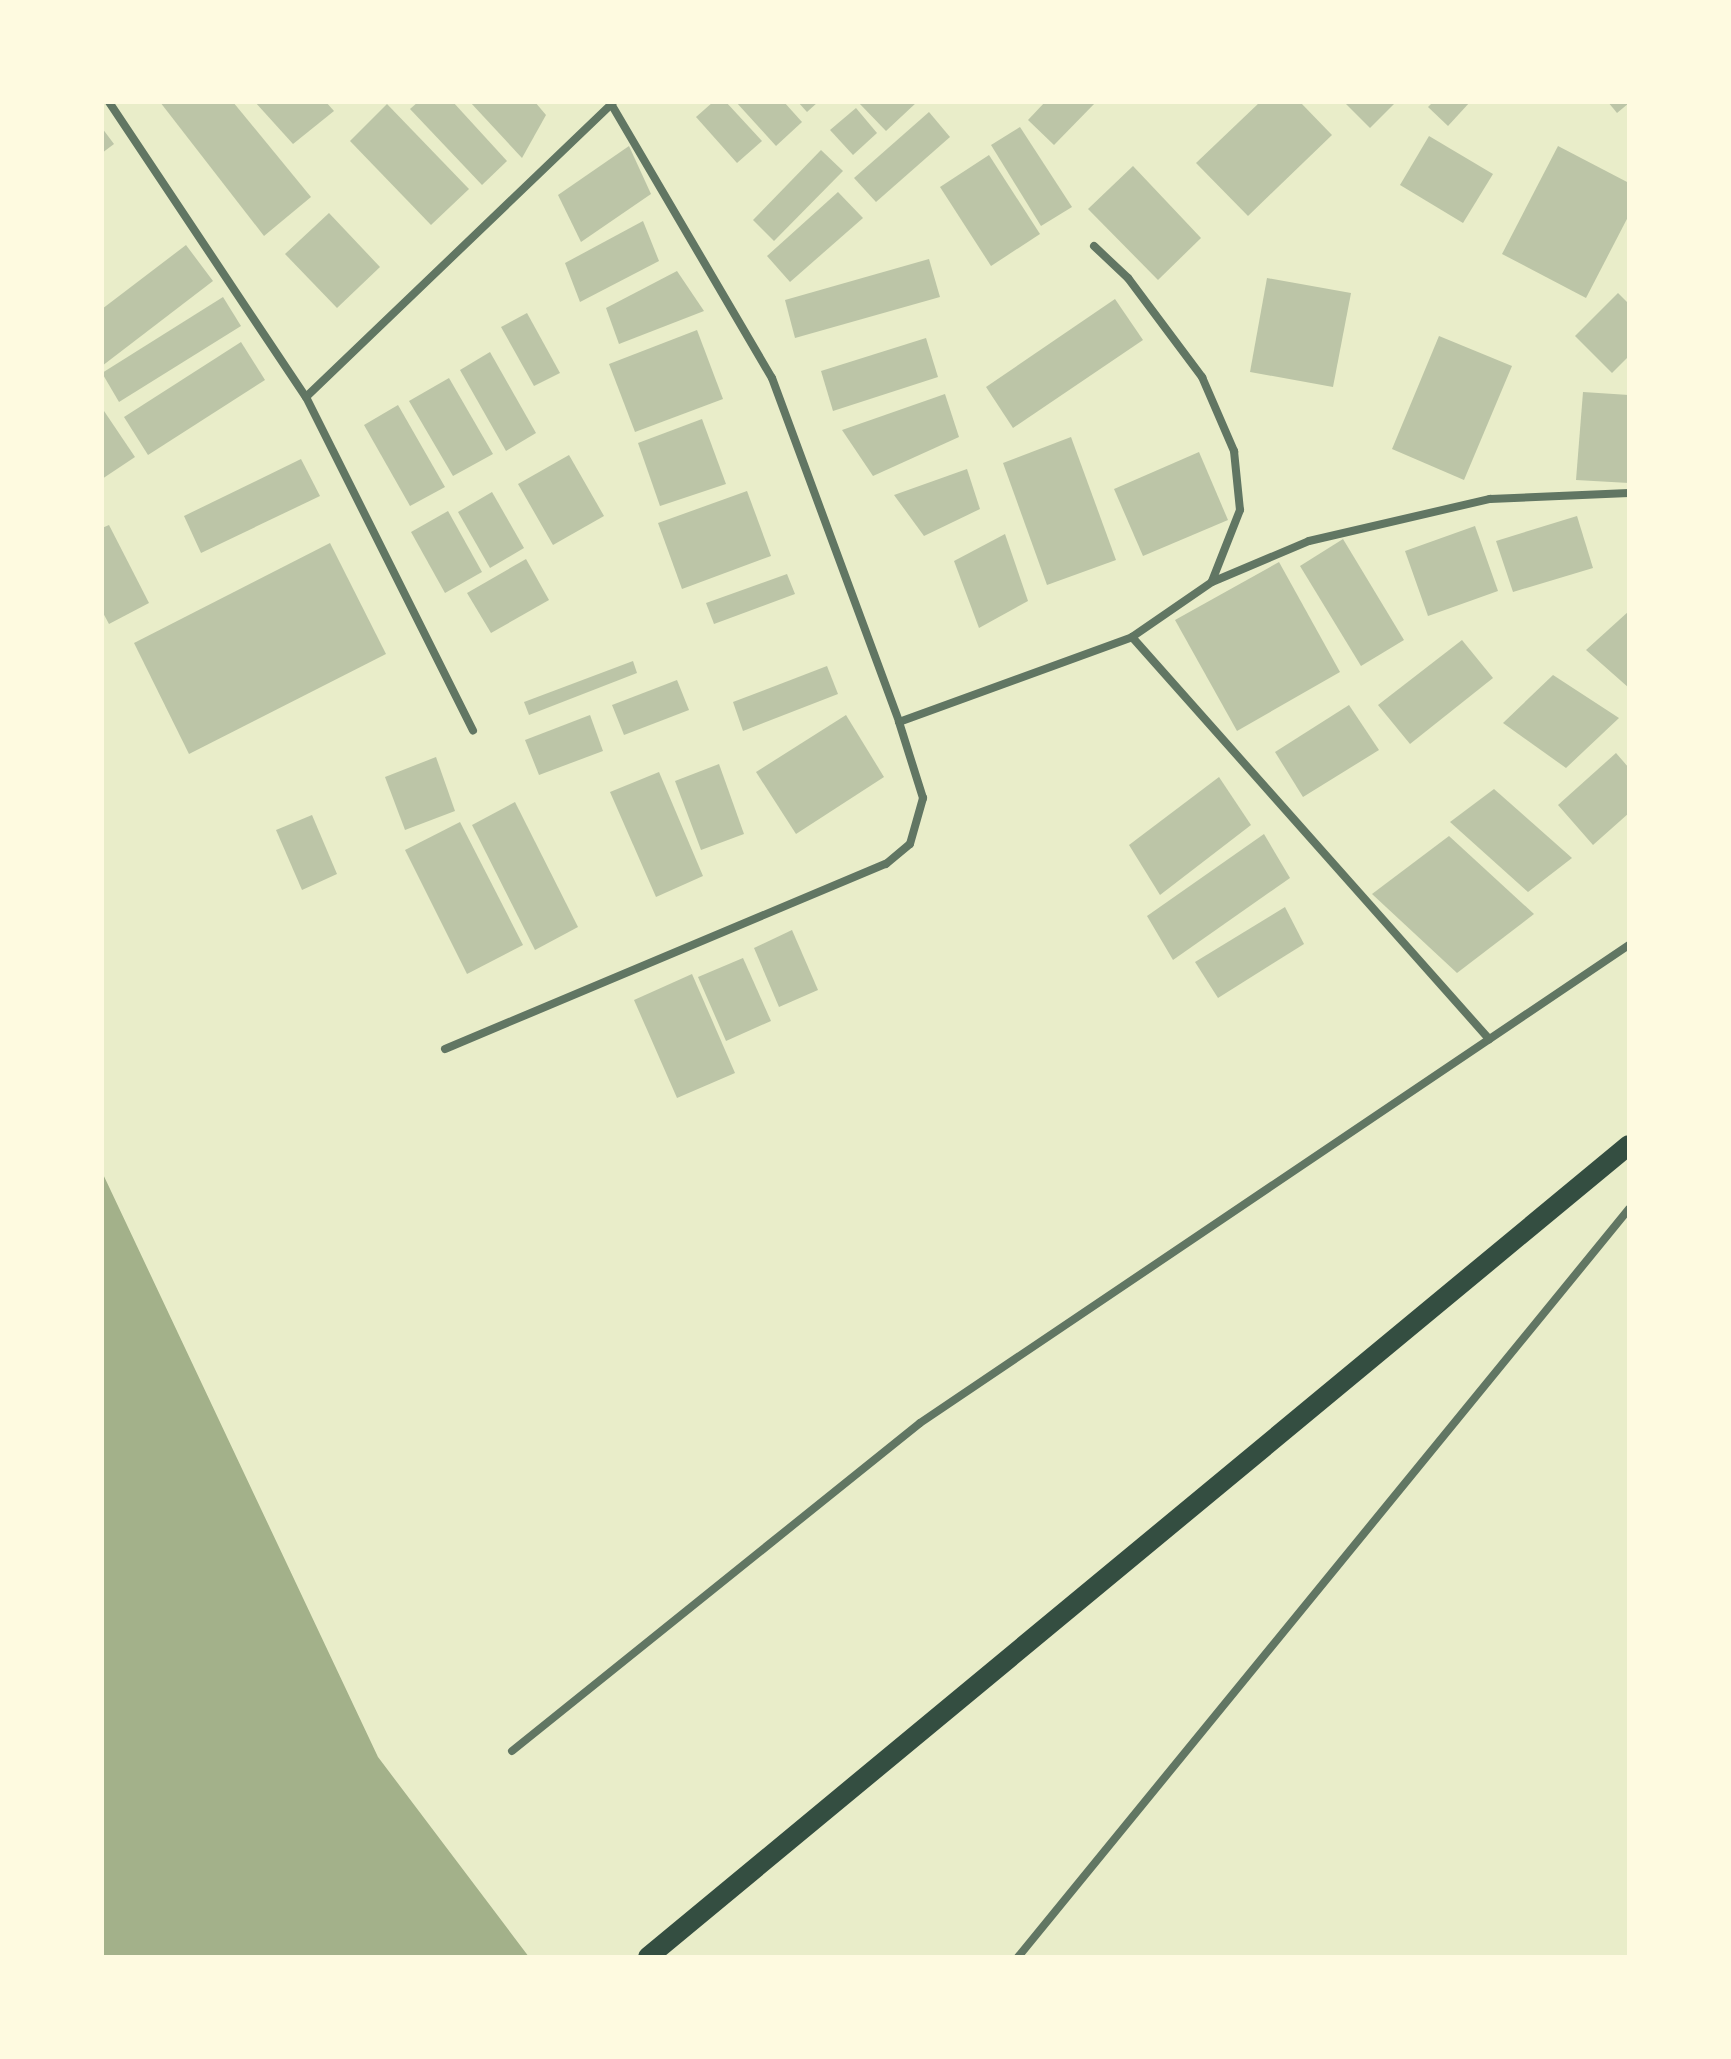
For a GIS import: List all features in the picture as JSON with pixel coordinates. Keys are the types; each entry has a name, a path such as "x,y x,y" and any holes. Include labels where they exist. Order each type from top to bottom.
{"main road":[{"path":"648,1957 1629,1145"}],"street":[{"path":"109,102 306,397 473,731"},
{"path":"306,397 612,103 772,378 899,722 923,798 910,844 886,864 445,1049"},
{"path":"1094,246 1128,278 1202,377 1234,451 1240,510 1212,582"},
{"path":"899,722 1132,637 1212,582 1309,541 1490,499 1629,493"},
{"path":"1132,637 1489,1039"},
{"path":"512,1751 920,1423 1629,945"},
{"path":"1018,1957 1629,1209"}],"shaded area":[{"path":"102,1172 378,1757 529,1957 102,1957"}],"building":[{"path":"160,102 233,102 311,197 264,236"},
{"path":"255,102 326,102 334,111 293,144"},
{"path":"418,102 453,102 507,161 482,185 410,109"},
{"path":"470,102 535,102 546,115 522,158"},
{"path":"713,102 726,102 762,141 737,163 696,117"},
{"path":"736,102 784,102 802,122 776,146"},
{"path":"798,102 818,102 807,112"},
{"path":"858,102 917,102 886,131"},
{"path":"1045,102 1096,102 1054,145 1028,120"},
{"path":"1260,102 1300,102 1332,135 1248,216 1196,163"},
{"path":"1344,102 1396,102 1370,128"},
{"path":"1433,102 1470,102 1448,126 1428,107"},
{"path":"1608,102 1629,102 1629,103 1617,113"},
{"path":"387,104 469,189 431,225 350,141"},
{"path":"856,108 877,133 853,155 830,130"},
{"path":"929,112 950,137 876,202 854,178"},
{"path":"1020,127 1072,207 1041,226 991,145"},
{"path":"102,128 114,144 102,153"},
{"path":"1429,136 1493,174 1463,223 1400,185"},
{"path":"629,146 651,194 581,242 558,195"},
{"path":"1558,146 1629,183 1629,215 1586,298 1502,254"},
{"path":"821,150 843,171 774,241 753,220"},
{"path":"989,155 1040,234 991,266 940,187"},
{"path":"1133,166 1201,238 1158,280 1088,209"},
{"path":"838,192 863,218 790,282 767,256"},
{"path":"329,213 380,267 337,308 285,254"},
{"path":"643,221 659,261 580,302 565,263"},
{"path":"186,245 213,281 102,366 102,309"},
{"path":"929,259 940,297 795,338 785,300"},
{"path":"677,271 704,311 619,344 606,308"},
{"path":"1267,278 1351,293 1333,387 1250,372"},
{"path":"1618,293 1629,304 1629,356 1612,373 1575,336"},
{"path":"223,297 241,326 119,402 102,373"},
{"path":"1115,299 1143,340 1013,428 986,387"},
{"path":"527,313 560,373 534,386 501,327"},
{"path":"697,330 723,399 635,432 609,364"},
{"path":"1439,336 1512,366 1464,480 1392,449"},
{"path":"926,338 938,377 833,411 821,371"},
{"path":"241,342 265,380 148,455 124,417"},
{"path":"490,352 536,433 506,451 460,370"},
{"path":"449,378 493,454 453,476 409,401"},
{"path":"1583,392 1629,395 1629,483 1576,480"},
{"path":"945,394 959,437 873,476 842,430"},
{"path":"398,405 445,487 410,506 364,425"},
{"path":"102,408 135,457 102,479"},
{"path":"702,419 726,484 660,506 638,443"},
{"path":"1071,437 1116,560 1047,585 1003,463"},
{"path":"1199,452 1228,520 1143,556 1114,489"},
{"path":"569,455 604,516 553,545 518,484"},
{"path":"301,459 320,496 201,553 184,516"},
{"path":"967,469 980,509 924,536 894,495"},
{"path":"747,491 771,556 682,589 658,523"},
{"path":"492,492 524,548 490,568 458,512"},
{"path":"448,511 482,572 445,593 411,532"},
{"path":"1577,516 1593,568 1513,592 1496,541"},
{"path":"109,525 149,603 109,624 102,611 102,528"},
{"path":"1475,526 1498,591 1428,616 1405,551"},
{"path":"1005,534 1028,601 979,628 954,561"},
{"path":"1343,539 1404,640 1361,666 1300,566"},
{"path":"330,543 386,654 189,754 134,643"},
{"path":"526,559 549,600 491,633 467,593"},
{"path":"1279,562 1340,672 1237,731 1175,620"},
{"path":"787,574 795,594 714,624 706,603"},
{"path":"1629,611 1629,688 1586,650"},
{"path":"1462,640 1493,678 1410,744 1378,705"},
{"path":"633,661 637,673 529,715 524,702"},
{"path":"827,666 838,694 743,731 733,702"},
{"path":"1553,675 1619,718 1566,768 1503,723"},
{"path":"677,680 689,710 624,735 612,705"},
{"path":"1349,705 1379,750 1303,797 1275,752"},
{"path":"590,715 603,751 539,775 525,740"},
{"path":"846,715 884,777 796,834 756,772"},
{"path":"1616,753 1629,768 1629,813 1593,845 1558,805"},
{"path":"436,757 455,811 405,830 385,777"},
{"path":"719,764 744,834 701,850 675,781"},
{"path":"659,772 703,876 656,897 610,792"},
{"path":"1219,777 1251,825 1160,895 1129,845"},
{"path":"1494,789 1572,858 1528,892 1450,822"},
{"path":"515,802 578,927 535,950 472,825"},
{"path":"312,815 337,874 302,890 276,830"},
{"path":"460,822 523,945 467,974 405,850"},
{"path":"1264,834 1290,878 1173,960 1147,916"},
{"path":"1449,836 1534,914 1457,973 1372,894"},
{"path":"1285,907 1304,944 1218,998 1195,962"},
{"path":"792,930 818,990 779,1007 754,948"},
{"path":"743,958 771,1021 726,1041 698,977"},
{"path":"692,974 735,1073 677,1098 634,1000"}]}
